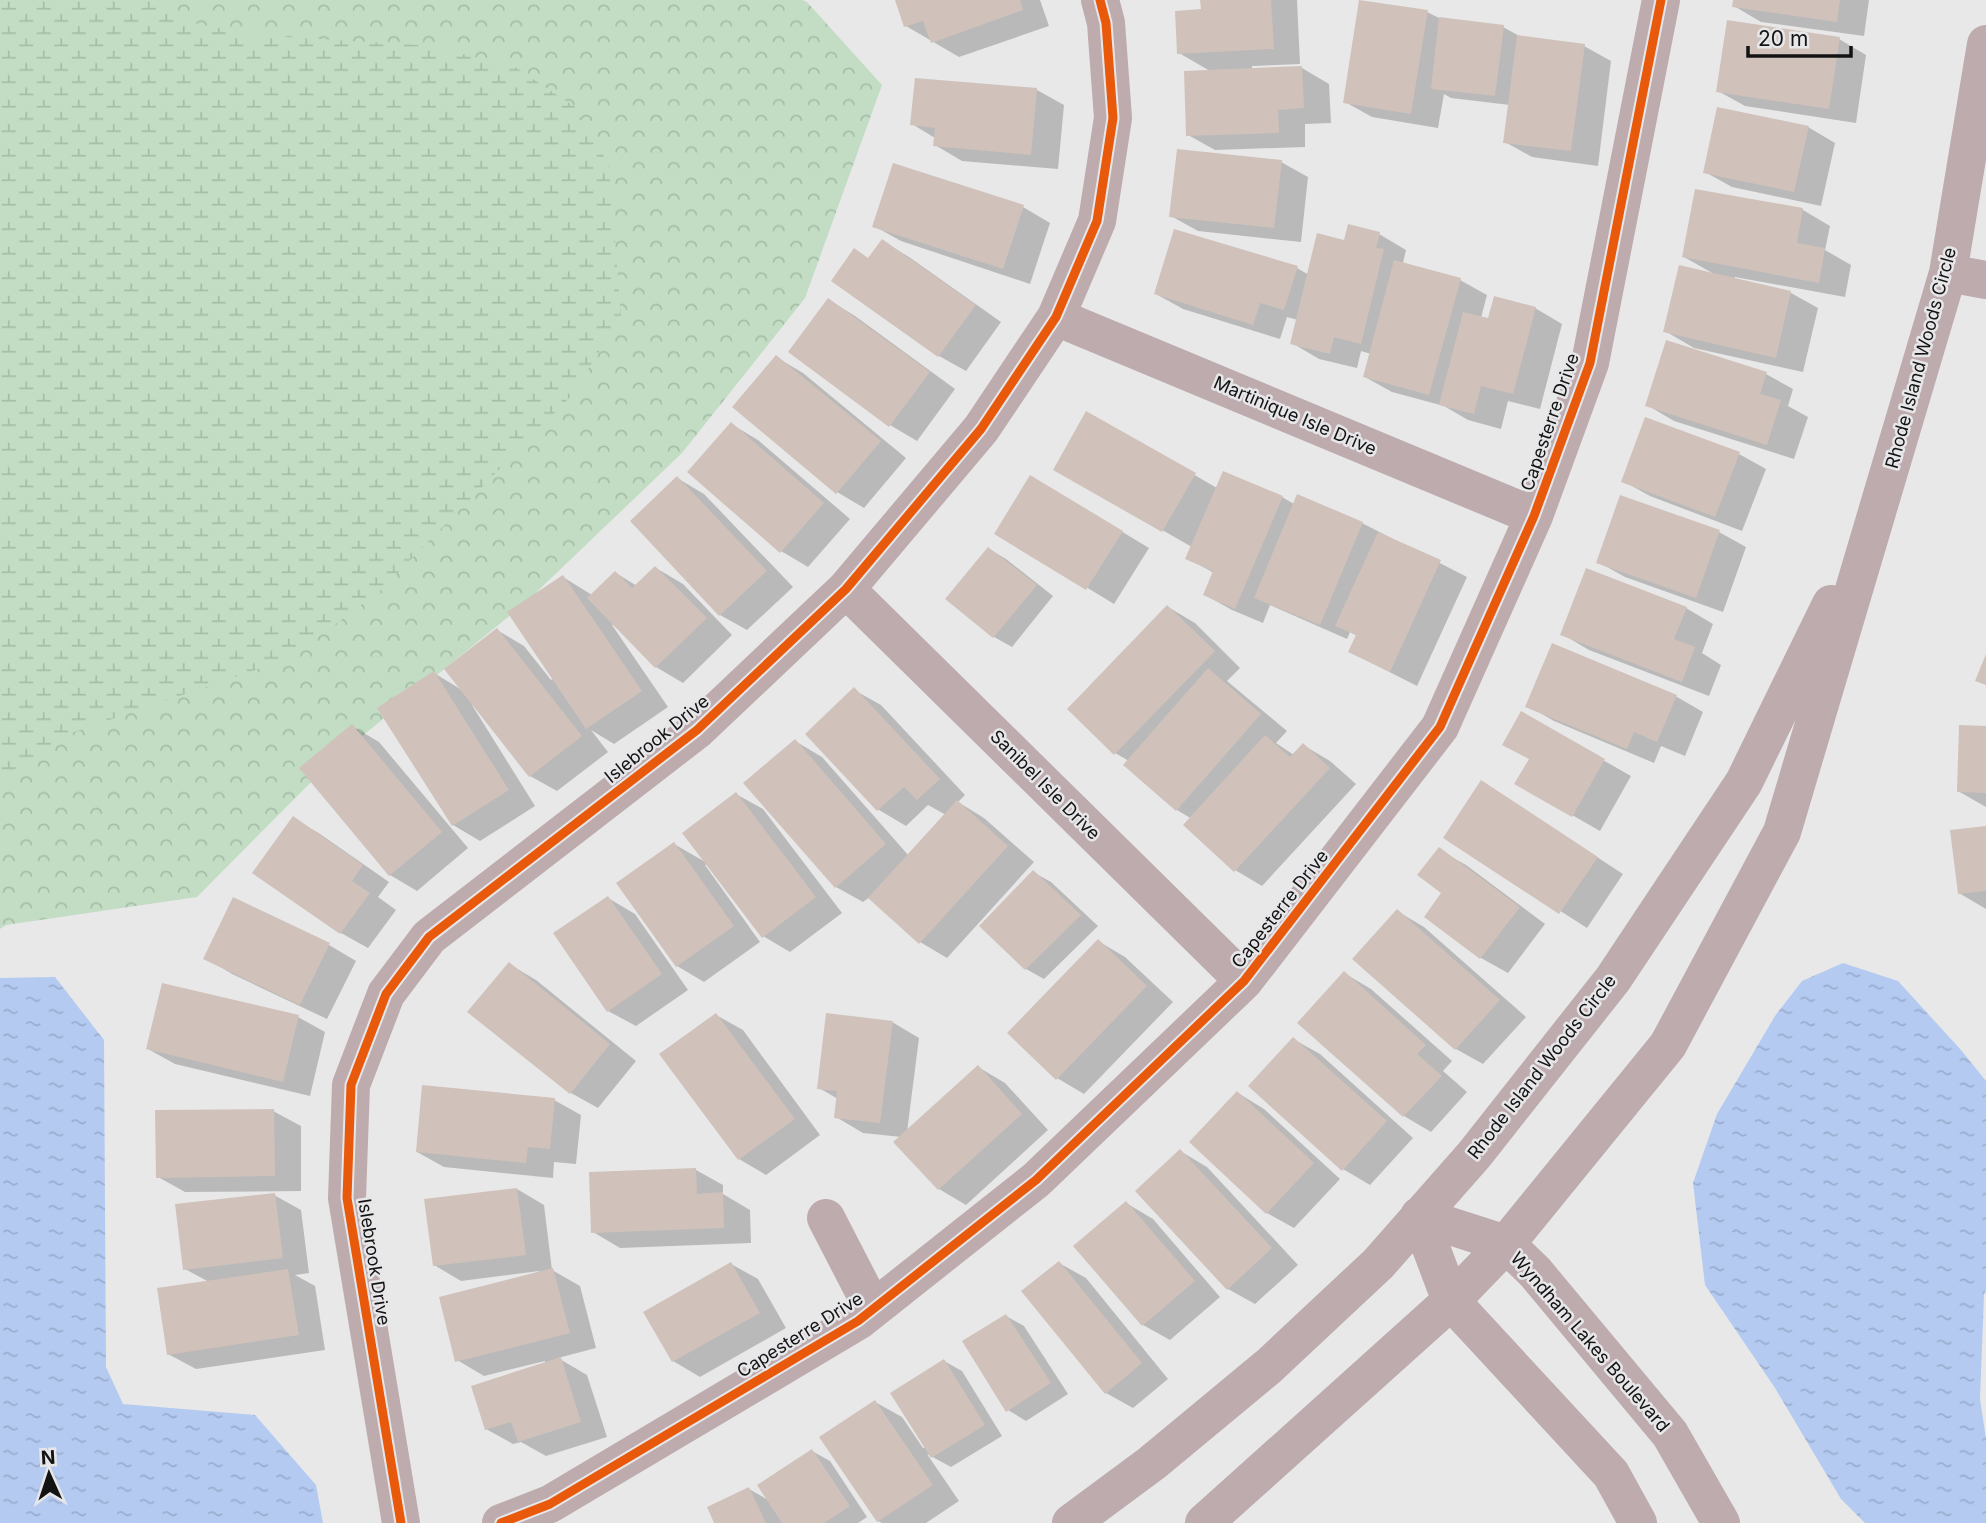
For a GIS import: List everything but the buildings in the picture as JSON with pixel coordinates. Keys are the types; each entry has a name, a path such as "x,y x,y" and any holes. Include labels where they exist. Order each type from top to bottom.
{"street":[{"name":"Islebrook Drive","path":"401,1523 346,1198 351,1085 386,994 429,937 697,730 846,589 981,429 1056,317 1097,221 1113,118 1106,23 1100,0"},
{"name":"Capesterre Drive","path":"501,1523 550,1504 858,1321 1036,1180 1244,982 1440,727 1534,516 1590,363 1661,0"},
{"name":"Rhode Island Woods Circle","path":"1204,1523 1451,1301 1506,1244 1668,1045 1783,832 1948,273 1986,44"},
{"path":"1948,273 1986,281"},
{"name":"Martinique Isle Drive","path":"1056,317 1534,516"},
{"name":"Rhode Island Woods Circle","path":"1072,1523 1152,1463 1269,1366 1378,1264 1474,1155 1613,979 1744,782 1880,505"},
{"name":"Sanibel Isle Drive","path":"846,589 1244,982"},
{"path":"1419,1216 1451,1301 1611,1474 1638,1523"},
{"name":"Wyndham Lakes Boulevard","path":"1419,1216 1506,1244 1535,1272 1670,1434 1721,1523"},
{"path":"826,1217 873,1309"}],"green space":[{"path":"0,0 802,0 807,2 882,85 805,298 682,453 523,605 334,759 197,897 6,925 0,929"},
{"path":"0,0 158,0 189,22 250,35 419,45 512,65 575,107 609,165 621,317 571,396 381,590 290,658 71,733 0,779"}],"water":[{"path":"1843,963 1898,981 1986,1081 1986,1290 1980,1399 1986,1439 1986,1523 1865,1523 1841,1499 1775,1388 1705,1285 1693,1183 1717,1114 1775,1016 1802,981"},
{"path":"55,977 104,1040 106,1367 123,1404 255,1415 316,1485 323,1523 0,1523 0,978"}],"cycle path":[{"path":"401,1523 347,1198 351,1085 386,994 429,937 697,730 846,589 981,429 1056,317 1097,221 1113,118 1106,23 1100,0"},
{"path":"501,1523 550,1504 858,1321 1036,1180 1244,981 1440,727 1534,516 1590,363 1661,0"}]}
